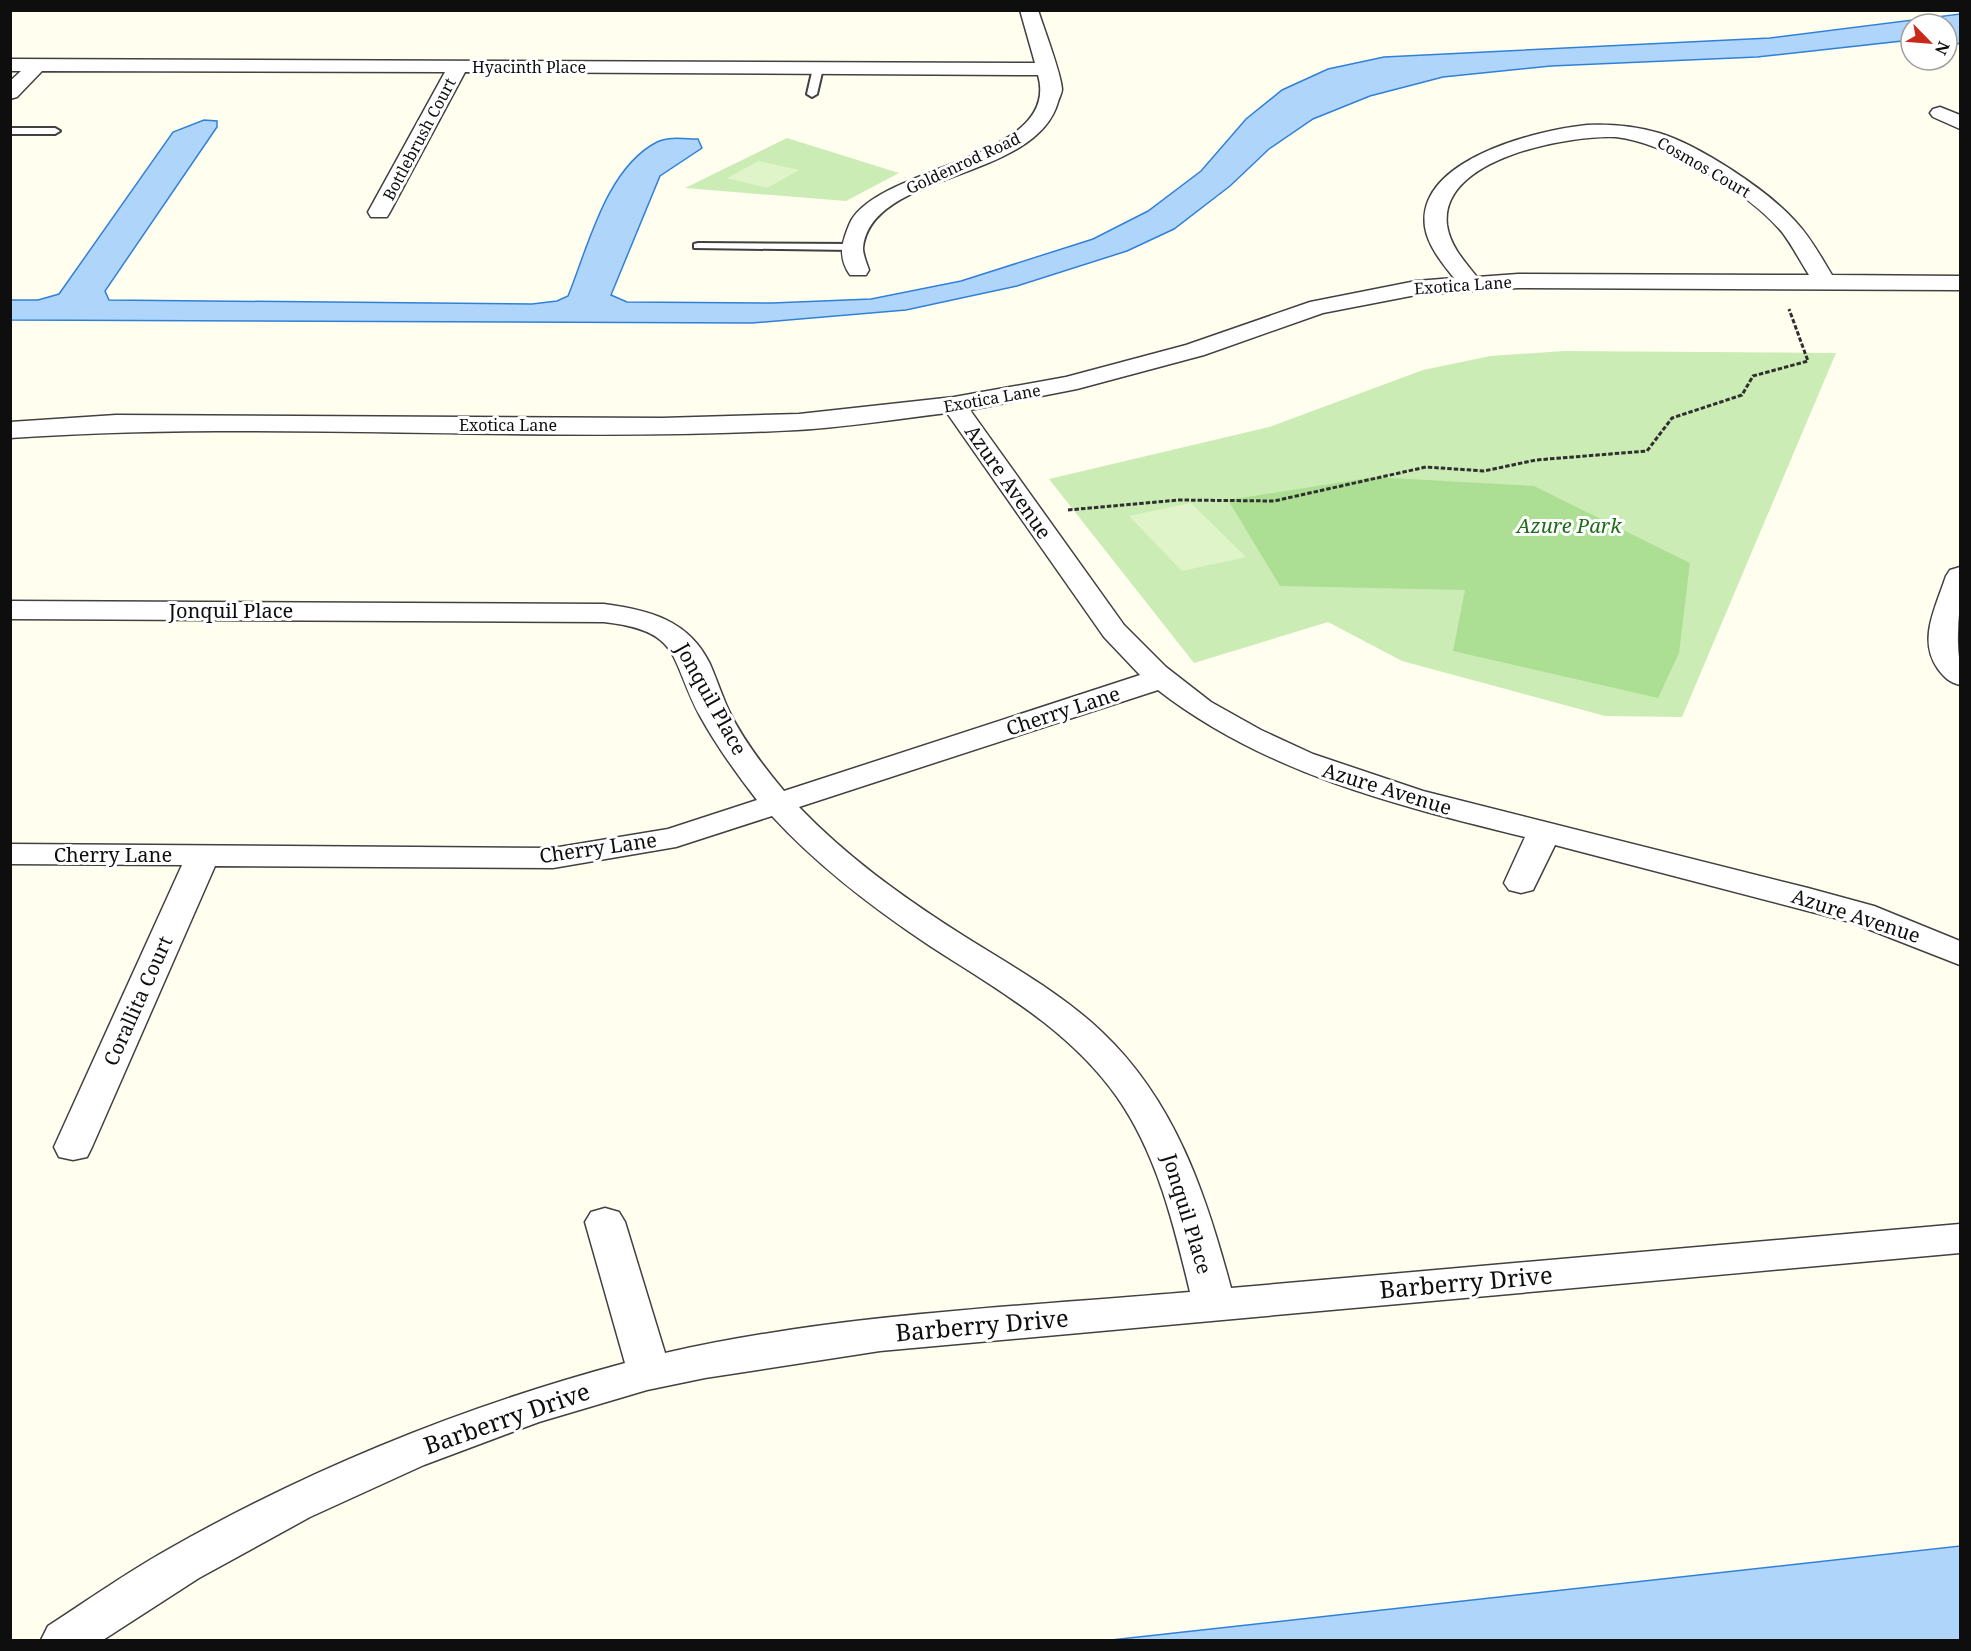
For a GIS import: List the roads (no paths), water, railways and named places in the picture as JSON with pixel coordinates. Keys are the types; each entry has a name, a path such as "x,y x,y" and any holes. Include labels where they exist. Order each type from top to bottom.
{"street":[{"name":"Goldenrod Road","path":"852,247 856,229 867,215 882,203 901,191 1001,150 1037,126 1047,114 1052,101 1052,89 1029,10"},
{"name":"Hyacinth Place","path":"10,65 1047,69"},
{"path":"10,93 38,65"},
{"name":"Bottlebrush Court","path":"379,212 458,67"},
{"path":"1940,113 1960,123"},
{"name":"Cosmos Court","path":"1470,283 1445,249 1437,232 1436,216 1444,193 1456,179 1494,155 1547,138 1593,131 1636,134 1666,143 1750,193 1790,228 1824,282"},
{"path":"852,247 858,270"},
{"name":"Exotica Lane","path":"10,430 116,423 721,425 799,422 954,405 1068,384 1136,368 1337,303 1416,288 1470,283 1960,283"},
{"name":"Azure Avenue","path":"954,405 1114,631 1160,679 1204,712 1249,737 1320,770 1389,793 1818,901 1862,914 1960,954"},
{"path":"1960,576 1943,638 1946,657 1960,676"},
{"name":"Jonquil Place","path":"10,610 604,613 648,621 679,639 687,650 715,713 740,755 778,804 812,839 872,890 945,940 1018,983 1066,1019 1107,1059 1142,1105 1170,1155 1189,1209 1214,1305"},
{"name":"Cherry Lane","path":"10,854 553,858 623,848 676,837 1160,679"},
{"path":"1521,882 1544,832"},
{"name":"Corallita Court","path":"73,1147 203,855"},
{"path":"605,1222 649,1373"},
{"name":"Barberry Drive","path":"65,1641 183,1564 311,1496 438,1440 565,1396 649,1373 754,1352 880,1335 1960,1239"}],"lane":[{"path":"812,94 818,68"},
{"path":"10,131 55,131"},
{"path":"698,246 852,247"}],"water":[{"path":"1960,14 1960,44 1959,44"},
{"path":"1899,22 1899,41 1757,57 1551,66 1443,77 1370,96 1313,119 1269,149 1230,186 1174,229 1127,251 1017,286 906,310 752,323 11,320 11,300 38,300 59,294 173,132 204,120 217,121 217,127 105,291 109,300 532,304 557,301 568,296 601,210 624,170 639,154 657,142 677,138 698,139 702,148 660,176 611,295 627,302 772,303 871,299 961,281 1093,239 1148,211 1201,171 1246,119 1282,90 1328,69 1384,57 1770,38"},
{"path":"1960,1546 1960,1640 1111,1640"}],"park label":[{"name":"Azure Park","path":"1569,526"}]}
